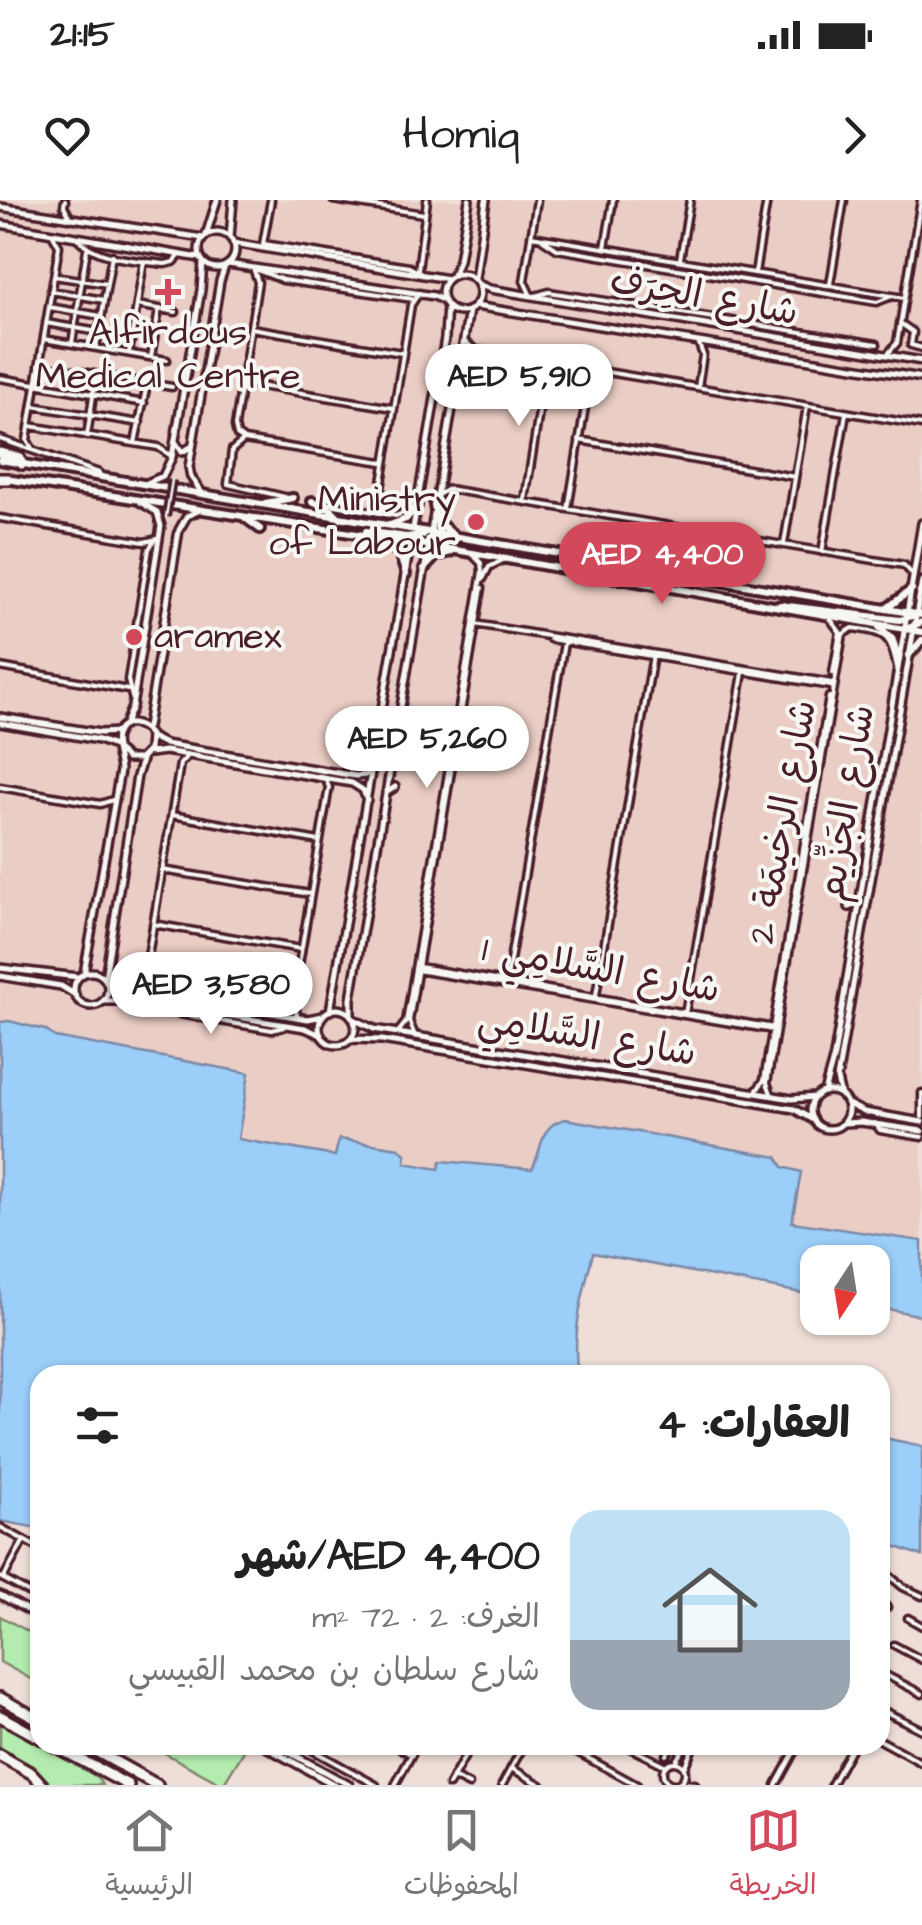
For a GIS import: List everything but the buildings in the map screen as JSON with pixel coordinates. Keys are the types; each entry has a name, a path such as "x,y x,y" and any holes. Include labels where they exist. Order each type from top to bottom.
{"highway":[{"path":"0,456 19,458 22,464"},
{"path":"0,1698 30,1714"},
{"path":"0,1716 30,1732"},
{"path":"72,1755 128,1785"},
{"path":"102,1755 157,1785"}],"main road":[{"path":"22,464 384,527 412,537"},
{"path":"3,479 373,536 412,537"},
{"path":"256,504 293,498"},
{"path":"435,500 438,521 458,539"},
{"path":"312,501 332,510 342,520"},
{"path":"384,527 404,520 417,508"},
{"path":"243,516 260,529"},
{"path":"290,524 298,521 512,548"},
{"path":"373,536 394,548 406,574"},
{"path":"428,540 458,539 649,569 886,609 914,622"},
{"path":"428,540 458,552 767,607 874,624 914,622"},
{"path":"424,569 436,556 458,552"},
{"path":"886,609 918,592"},
{"path":"767,607 776,604 914,622"},
{"path":"874,624 892,638 899,658"},
{"path":"909,655 922,640"}],"street":[{"path":"143,485 163,476 172,457 202,290 199,248 217,200"},
{"path":"204,495 190,471 192,445 220,281 234,254 234,200"},
{"path":"264,244 271,200"},
{"path":"333,200 424,214"},
{"path":"418,270 427,200"},
{"path":"330,1011 417,508 446,303 444,287 459,260 469,200"},
{"path":"0,972 61,986 90,1006 104,1001 139,1001 288,1025 321,1035 336,1045 351,1039 355,1031 351,998 462,340 472,308 480,298 476,282 486,200"},
{"path":"537,200 524,281 533,296 548,292 877,344"},
{"path":"606,248 614,200"},
{"path":"680,260 690,200"},
{"path":"755,273 767,200"},
{"path":"830,285 844,200"},
{"path":"887,356 896,343 920,200"},
{"path":"53,216 65,203 71,219"},
{"path":"0,207 204,237 216,232 256,249 426,277 466,274 476,282"},
{"path":"0,224 180,255 202,260 213,268 253,268 418,293 458,311 472,308"},
{"path":"32,450 28,443 30,426 59,246 51,233"},
{"path":"266,234 272,244"},
{"path":"531,236 904,298"},
{"path":"59,246 74,237"},
{"path":"74,237 87,249 112,255 165,264 180,255"},
{"path":"542,238 554,248 613,259 877,302 892,296"},
{"path":"256,249 272,244 409,267 426,277"},
{"path":"72,344 87,249"},
{"path":"96,348 112,255"},
{"path":"409,267 418,259"},
{"path":"129,353 144,260"},
{"path":"253,268 268,277 413,299"},
{"path":"253,268 258,286 235,428 244,440 384,462"},
{"path":"54,276 107,284"},
{"path":"258,286 268,277"},
{"path":"509,292 524,281"},
{"name":"شارع الحِرَف","path":"476,282 509,292 922,361"},
{"path":"51,291 104,300"},
{"path":"385,514 379,500 384,462 410,310 418,293"},
{"path":"402,300 410,310"},
{"path":"137,306 176,312"},
{"path":"49,308 102,316"},
{"name":"شارع الحِرَف","path":"472,308 922,378"},
{"path":"151,357 160,309"},
{"path":"900,322 913,332 911,345 922,348"},
{"path":"46,323 99,332"},
{"path":"251,328 402,353"},
{"path":"44,338 167,360"},
{"path":"835,338 842,348"},
{"path":"462,340 476,350 922,425"},
{"path":"696,341 704,355"},
{"path":"896,343 903,358"},
{"path":"698,387 704,355 715,344"},
{"path":"460,356 476,350"},
{"path":"524,502 547,362"},
{"path":"40,364 172,387"},
{"path":"568,509 592,369"},
{"path":"87,436 96,374"},
{"path":"0,378 144,403"},
{"path":"136,444 148,383"},
{"path":"242,383 393,408"},
{"path":"33,406 140,423"},
{"path":"784,545 807,406"},
{"path":"822,552 846,412"},
{"path":"30,426 164,448 172,457"},
{"path":"3,440 23,439 30,426"},
{"path":"3,440 100,473 102,478"},
{"path":"176,440 182,452 192,445"},
{"path":"244,440 232,450 229,486 293,498"},
{"path":"580,440 795,478"},
{"path":"439,478 448,489 904,566 913,576"},
{"path":"166,517 172,480"},
{"path":"435,500 448,489"},
{"path":"76,996 74,986 81,975 116,797 120,771 116,748 133,698 160,520 156,512 133,498"},
{"path":"369,511 379,500"},
{"path":"312,501 385,514 402,514 417,508"},
{"path":"417,508 416,525 421,528 432,518"},
{"path":"104,1001 137,776 151,747 147,714 176,546 184,518 201,510"},
{"path":"0,518 144,542 169,538 176,546"},
{"name":"شارع الجَزِّيم","path":"918,592 913,576 922,523"},
{"path":"649,569 659,557 665,525"},
{"path":"148,551 157,541"},
{"path":"133,698 128,680 148,551 144,542"},
{"path":"414,1036 409,1021 482,567 472,554"},
{"path":"659,557 665,572"},
{"path":"904,566 916,558"},
{"path":"395,1033 406,1022 417,968 484,573 503,560"},
{"name":"شارع الجَزِّيم","path":"843,1098 837,1079 922,581"},
{"name":"شارع الرخيمَة 2","path":"797,895 840,632 829,617"},
{"name":"شارع الجَزِّيم","path":"824,1092 832,1068 897,667 914,622"},
{"path":"474,625 832,685"},
{"name":"شارع الرخيمَة 2","path":"755,1093 764,1080 774,1029 842,638 849,629 886,637 897,667"},
{"path":"506,984 564,640"},
{"path":"596,999 654,655"},
{"path":"0,666 129,690"},
{"path":"685,1014 744,670"},
{"path":"117,686 128,680"},
{"path":"0,720 99,740 131,760 175,753 336,780 362,776 374,763"},
{"path":"0,720 100,734 136,724 164,744 346,778 359,786 367,802"},
{"path":"175,753 180,764"},
{"path":"134,991 146,968 180,764 188,755"},
{"path":"295,1014 294,994 329,787 325,778"},
{"path":"329,787 336,780"},
{"path":"0,788 100,804 116,797"},
{"path":"386,794 395,788"},
{"path":"100,804 112,816"},
{"path":"172,815 320,841"},
{"path":"378,841 384,851"},
{"path":"162,870 310,894"},
{"path":"849,907 859,901"},
{"path":"153,924 301,949"},
{"path":"146,968 154,983"},
{"name":"شارع السَّلامِي 1","path":"417,968 774,1029"},
{"path":"0,972 97,972 106,980 134,991 308,1019 339,1010 352,1017"},
{"path":"140,984 281,1004 289,1002 294,994"},
{"path":"281,1004 295,1014"},
{"path":"321,1035 323,1016"},
{"name":"شارع السَّلامِي","path":"352,1017 367,1028 395,1033 772,1096 800,1100 815,1097"},
{"path":"772,1096 767,1085 774,1029"},
{"name":"شارع السَّلامِي","path":"351,1039 382,1040 777,1106 801,1112 812,1120"},
{"path":"922,1093 922,1120 860,1111 843,1098 824,1092 815,1097 810,1108 812,1120 824,1128 853,1121 922,1134"},
{"path":"841,1124 847,1114 843,1098"},
{"path":"906,1119 920,1107"},
{"path":"0,1527 30,1543"},
{"path":"24,1540 1,1578 30,1594"},
{"path":"890,1576 922,1596"},
{"path":"0,1595 30,1612"},
{"path":"908,1618 922,1626"},
{"path":"894,1645 922,1660"},
{"path":"890,1677 922,1694"},
{"path":"890,1714 922,1730"},
{"path":"890,1745 922,1763"},
{"path":"280,1755 335,1785"},
{"path":"294,1755 349,1785"},
{"path":"320,1755 376,1785"},
{"path":"395,1785 411,1755"},
{"path":"449,1785 465,1755"},
{"path":"502,1785 518,1755"},
{"path":"582,1755 637,1785"},
{"path":"642,1755 666,1766 680,1755"},
{"path":"676,1784 690,1755"},
{"path":"776,1785 792,1755"},
{"path":"831,1785 848,1755"},
{"path":"0,1756 42,1785"},
{"path":"654,1762 664,1773"},
{"path":"675,1762 696,1785"},
{"path":"666,1766 666,1782 696,1785"},
{"path":"511,1768 541,1785"},
{"path":"453,1776 469,1785"}],"shaded area":[{"path":"0,200 922,200 922,1241 792,1222 801,1172 781,1166 546,1129 533,1169 462,1163 439,1169 404,1163 339,1139 335,1156 237,1139 249,1072 55,1037 45,1030 0,1022"}],"green space":[{"path":"0,1616 30,1632 30,1678 0,1662"},
{"path":"0,1722 30,1739 30,1755 58,1755 97,1777 102,1785 48,1785 33,1769 0,1750"},
{"path":"168,1755 242,1755 223,1785"}],"water":[{"path":"0,1022 45,1030 55,1037 249,1073 238,1139 335,1156 339,1139 399,1148 406,1155 405,1163 439,1169 441,1161 532,1169 546,1132 566,1119 777,1157 783,1167 801,1172 792,1222 922,1241 922,1316 890,1309 890,1245 800,1245 800,1293 593,1253 577,1328 577,1365 30,1365 30,1527 0,1521"},
{"path":"890,1439 922,1446 922,1556 890,1545"}],"place":[{"name":"Alfirdous Medical Centre","path":"168,292"},
{"name":"Ministry of Labour","path":"476,522"},
{"name":"aramex","path":"134,637"}]}
